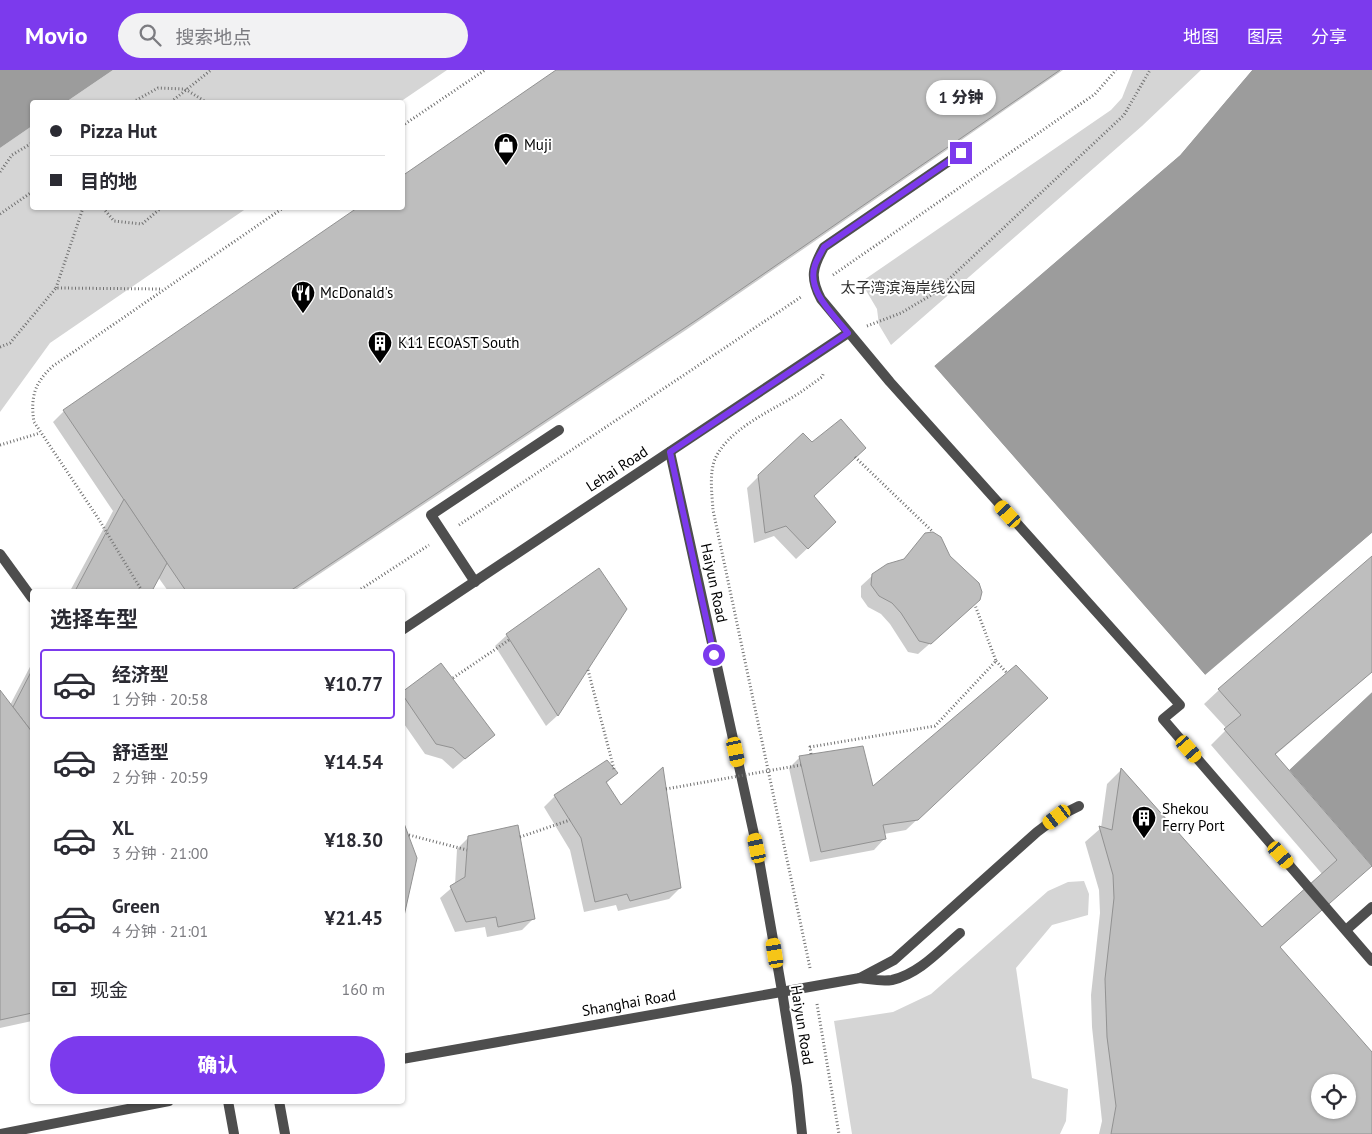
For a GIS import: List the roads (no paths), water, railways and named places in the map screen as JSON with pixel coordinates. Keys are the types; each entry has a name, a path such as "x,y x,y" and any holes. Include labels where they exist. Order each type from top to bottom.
{"street":[{"path":"961,153 824,247 814,266 811,290 821,299 890,382 1180,705 1163,719 1372,961"},
{"name":"Lehai Road","path":"405,628 848,333"},
{"path":"475,582 448,532 431,515 559,430"},
{"name":"Haiyun Road","path":"670,452 757,848 797,1086 802,1134"},
{"path":"0,554 30,595"},
{"path":"860,978 894,960 1037,832 1057,817 1079,806"},
{"path":"1346,930 1372,907"},
{"path":"860,978 891,980 906,975 918,969 960,933"},
{"name":"Shanghai Road","path":"405,1058 860,978"},
{"path":"0,1134 154,1104"},
{"path":"229,1104 234,1134"},
{"path":"280,1104 285,1134"}],"place":[{"name":"Muji","path":"506,166"},
{"name":"McDonald's","path":"303,314"},
{"name":"K11 ECOAST South","path":"380,364"},
{"name":"Shekou Ferry Port","path":"1144,839"}],"park label":[{"name":"太子湾滨海岸线公园","path":"908,288"}]}
